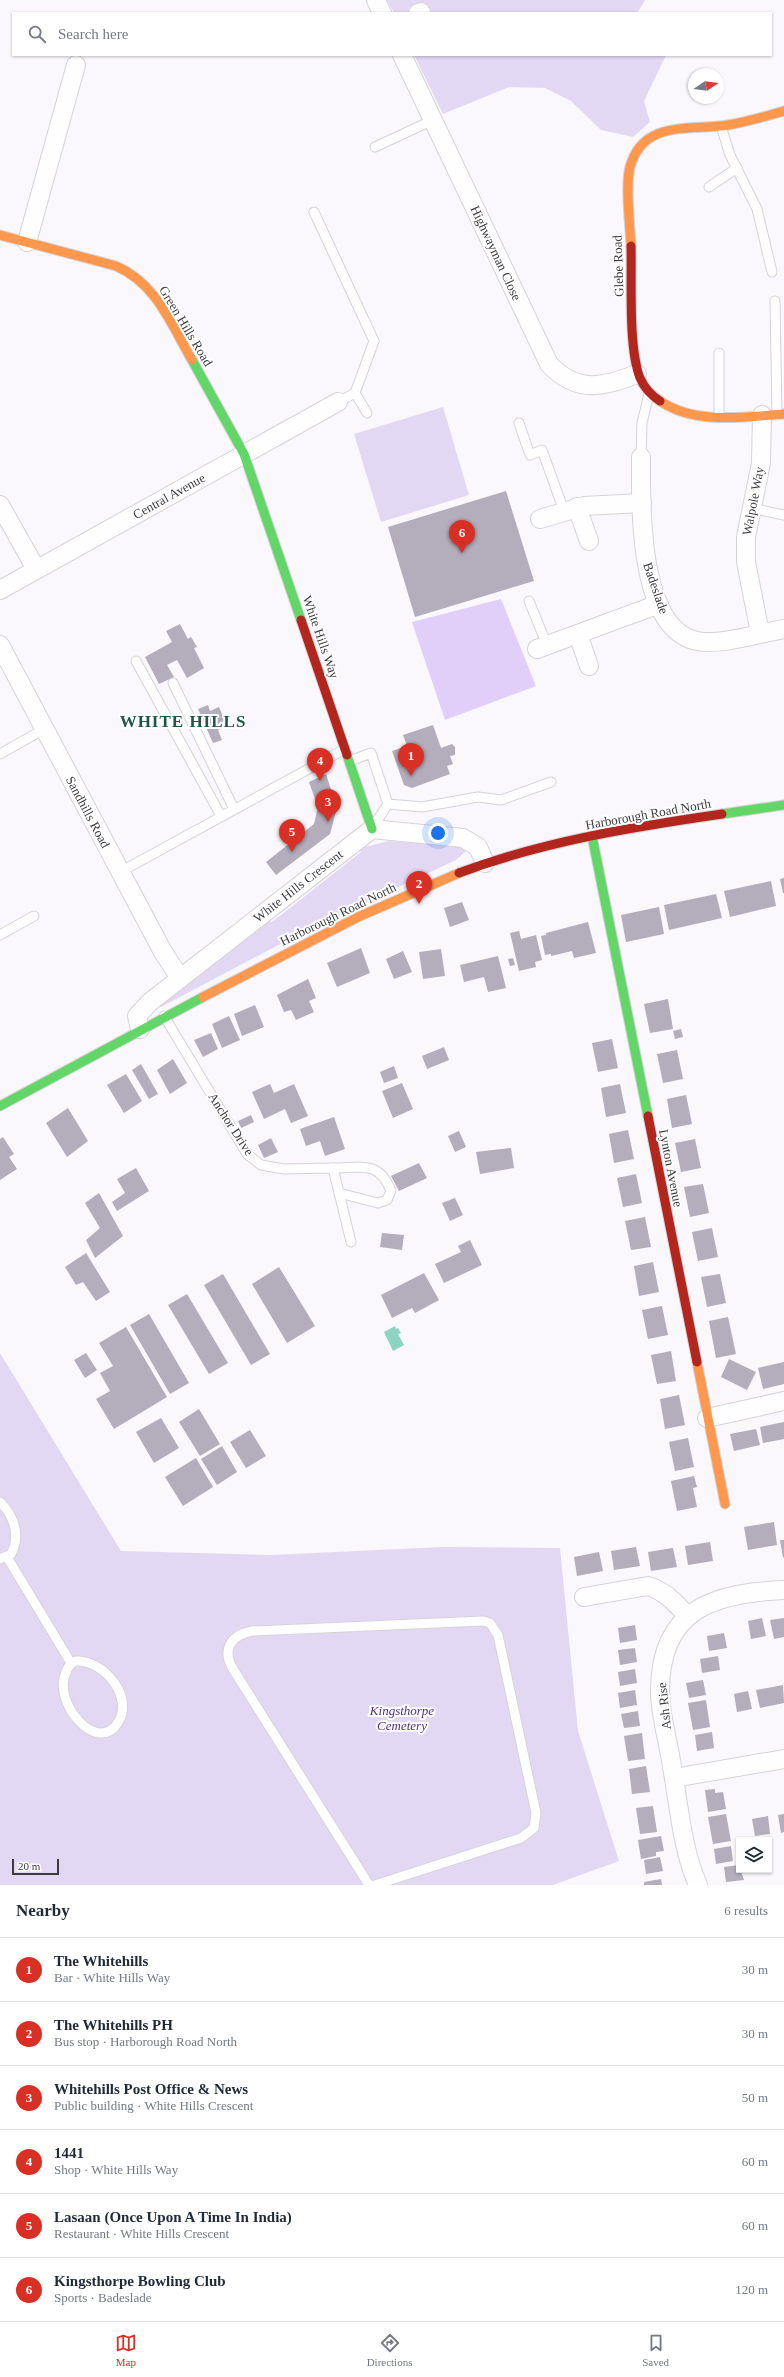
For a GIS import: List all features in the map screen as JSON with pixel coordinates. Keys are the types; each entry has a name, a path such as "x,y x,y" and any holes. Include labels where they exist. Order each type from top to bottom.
{"main road":[{"name":"Glebe Road","path":"774,415 719,416 682,413 666,408 649,394 637,374 634,353 628,187 630,167 641,146 660,132 678,128 722,126 784,111"},
{"name":"Green Hills Road","path":"0,235 116,266 132,273 145,284 156,296 244,454"},
{"name":"White Hills Way","path":"244,454 372,828"},
{"name":"Harborough Road North","path":"0,1106 164,1016 357,918 439,880 485,863 549,845 592,836 784,805"},
{"name":"Lynton Avenue","path":"592,836 725,1504"}],"street":[{"path":"376,0 382,12"},
{"name":"Highwayman Close","path":"402,56 549,364 568,380 591,385 607,385 637,374"},
{"path":"26,242 76,65"},
{"name":"Central Avenue","path":"0,590 338,402"},
{"name":"Walpole Way","path":"760,633 746,562 746,537 761,463 774,415"},
{"name":"Badeslade","path":"641,457 643,536 646,564 659,604 673,628 684,637 697,641 720,641 784,628"},
{"path":"540,519 570,509 642,503"},
{"path":"0,505 36,569"},
{"path":"570,509 588,541"},
{"path":"542,647 659,604"},
{"path":"578,634 590,666"},
{"name":"Sandhills Road","path":"0,645 163,952 180,978"},
{"path":"372,828 463,838 478,847 485,863"},
{"name":"White Hills Crescent","path":"140,1029 137,1021 139,1012 180,978 372,828"},
{"path":"707,1418 784,1401"},
{"path":"584,1597 648,1586 668,1596 687,1615"},
{"name":"Ash Rise","path":"698,1885 688,1851 674,1778 660,1690 665,1655 673,1634 687,1615 701,1607 727,1597 784,1590"},
{"path":"674,1778 784,1759"}],"lane":[{"path":"376,147 433,120"},
{"path":"722,126 730,155 757,209 772,272"},
{"path":"709,187 737,168"},
{"path":"314,212 374,341 355,393 338,402"},
{"path":"774,415 775,301"},
{"path":"718,354 719,416"},
{"path":"355,393 367,413"},
{"path":"641,457 642,423 649,394"},
{"path":"519,423 530,454 542,450 570,509"},
{"path":"751,508 784,515"},
{"path":"529,601 542,647"},
{"path":"136,661 221,816"},
{"path":"173,683 234,809"},
{"path":"0,754 44,729"},
{"path":"120,872 346,749"},
{"path":"350,761 371,753 388,804"},
{"path":"388,804 422,807 478,797 501,800 551,782"},
{"path":"372,828 388,804"},
{"path":"0,935 34,916"},
{"name":"Anchor Drive","path":"164,1016 247,1154 261,1165 284,1169 375,1169 386,1177 391,1191 387,1200 378,1203 339,1193"},
{"path":"333,1168 351,1242"},
{"path":"0,1502 11,1518 15,1530 13,1549 4,1558 71,1663"},
{"path":"369,1885 233,1669 228,1658 229,1645 237,1635 253,1631 476,1619 490,1623 498,1635 536,1813 534,1828 521,1838 375,1885"},
{"path":"85,1661 95,1666 114,1683 120,1696 122,1710 119,1720 113,1728 102,1732 89,1728 77,1720 68,1708 64,1695 63,1682 64,1676 71,1663 85,1661"}],"green space":[{"path":"387,0 645,0 638,12 393,12"},
{"path":"414,56 666,56 644,101 650,122 633,137 601,130 571,101 545,88 509,87 443,114"},
{"path":"443,407 469,495 381,522 354,434"},
{"path":"388,841 458,846 466,851 456,860 305,931 161,1007 159,1004 263,922 272,922 361,852 361,848"},
{"name":"Kingsthorpe Cemetery","path":"0,1353 121,1551 271,1555 443,1547 560,1548 578,1731 619,1861 553,1885 0,1885"}],"shaded area":[{"path":"501,599 536,686 445,720 412,622"},
{"path":"395,1326 401,1333 398,1334 404,1345 393,1351 384,1332"}],"building":[{"path":"506,491 534,581 415,617 388,527"},
{"path":"180,624 188,639 191,637 197,647 194,648 204,668 187,678 177,660 167,665 174,677 159,684 145,657 172,642 166,631"},
{"path":"208,705 210,711 219,707 227,726 218,730 222,740 213,743 198,709"},
{"path":"433,725 441,748 452,744 455,747 455,755 450,756 453,764 447,766 450,774 412,788 404,785 392,751 407,746 403,735"},
{"path":"326,774 337,808 330,834 276,875 266,862 314,824 318,807 309,782"},
{"path":"784,878 784,893 783,893 780,879"},
{"path":"771,881 776,906 730,917 724,891"},
{"path":"716,894 722,918 669,930 664,905"},
{"path":"462,902 469,920 450,927 444,908"},
{"path":"659,907 664,934 626,942 621,915"},
{"path":"588,922 596,953 574,958 572,951 551,956 551,954 545,955 541,936 546,935 546,933"},
{"path":"519,931 521,939 536,935 542,960 535,962 536,967 519,971 510,933"},
{"path":"361,948 370,973 337,987 327,963"},
{"path":"441,949 445,976 423,979 419,952"},
{"path":"403,951 412,972 394,979 386,959"},
{"path":"498,956 506,988 488,992 484,977 464,982 460,965"},
{"path":"513,958 515,965 510,966 508,959"},
{"path":"308,979 316,998 309,1001 314,1012 296,1020 291,1010 284,1012 277,995"},
{"path":"668,999 673,1029 650,1033 644,1004"},
{"path":"255,1005 264,1027 242,1036 234,1014"},
{"path":"229,1016 240,1040 222,1048 212,1024"},
{"path":"681,1029 683,1037 675,1039 673,1031"},
{"path":"211,1033 218,1049 203,1057 194,1040"},
{"path":"612,1039 618,1068 598,1072 592,1043"},
{"path":"444,1047 449,1060 427,1069 422,1056"},
{"path":"677,1050 683,1079 663,1083 657,1054"},
{"path":"173,1059 187,1083 170,1094 157,1070"},
{"path":"141,1064 158,1094 149,1099 132,1070"},
{"path":"394,1066 398,1078 384,1083 380,1072"},
{"path":"126,1074 142,1101 124,1113 107,1085"},
{"path":"402,1083 413,1109 393,1118 382,1091"},
{"path":"270,1084 274,1093 294,1084 308,1116 291,1123 285,1109 264,1119 252,1092"},
{"path":"620,1084 626,1113 606,1117 601,1088"},
{"path":"686,1095 692,1124 672,1128 667,1099"},
{"path":"68,1108 88,1141 67,1157 46,1123"},
{"path":"251,1115 254,1122 241,1128 238,1121"},
{"path":"334,1117 345,1149 325,1156 320,1141 306,1146 300,1129"},
{"path":"628,1130 634,1159 614,1163 609,1134"},
{"path":"459,1131 466,1147 455,1152 448,1136"},
{"path":"3,1137 14,1154 9,1157 17,1169 0,1180 0,1139"},
{"path":"271,1138 278,1152 264,1158 258,1145"},
{"path":"695,1139 701,1168 681,1172 675,1143"},
{"path":"511,1148 514,1168 480,1174 476,1152"},
{"path":"419,1163 427,1178 399,1191 391,1176"},
{"path":"136,1168 149,1191 117,1211 112,1202 125,1193 117,1179"},
{"path":"636,1174 642,1203 623,1207 617,1178"},
{"path":"703,1184 709,1213 690,1217 684,1187"},
{"path":"99,1193 123,1236 95,1258 86,1240 100,1228 85,1203"},
{"path":"455,1198 463,1215 450,1221 442,1203"},
{"path":"645,1217 651,1247 631,1250 625,1221"},
{"path":"712,1228 718,1257 698,1261 692,1232"},
{"path":"382,1233 404,1235 402,1250 380,1247"},
{"path":"470,1240 482,1265 444,1283 435,1264 461,1252 458,1246"},
{"path":"86,1253 110,1292 96,1301 83,1282 76,1285 65,1267"},
{"path":"653,1262 659,1292 639,1296 634,1266"},
{"path":"279,1267 315,1326 287,1343 252,1284"},
{"path":"424,1273 439,1300 415,1313 412,1308 392,1318 381,1295"},
{"path":"223,1274 270,1354 251,1365 204,1285"},
{"path":"720,1274 726,1303 707,1307 701,1277"},
{"path":"187,1294 228,1363 209,1374 168,1305"},
{"path":"662,1306 668,1335 648,1339 642,1310"},
{"path":"149,1314 189,1383 170,1394 130,1325"},
{"path":"728,1317 736,1354 716,1358 709,1321"},
{"path":"126,1327 167,1397 114,1429 96,1399 110,1391 100,1373 113,1366 99,1343"},
{"path":"671,1351 676,1381 657,1384 651,1355"},
{"path":"86,1353 97,1370 85,1378 74,1360"},
{"path":"729,1359 756,1372 747,1390 721,1377"},
{"path":"784,1362 784,1384 763,1389 758,1368"},
{"path":"679,1395 685,1425 665,1429 660,1399"},
{"path":"199,1409 220,1444 200,1456 179,1422"},
{"path":"161,1418 179,1448 154,1463 136,1432"},
{"path":"784,1422 784,1439 763,1443 760,1427"},
{"path":"756,1429 760,1445 734,1451 730,1434"},
{"path":"250,1430 266,1456 246,1468 230,1442"},
{"path":"688,1438 694,1467 675,1471 669,1442"},
{"path":"222,1446 237,1472 217,1485 201,1459"},
{"path":"196,1458 213,1487 183,1506 165,1477"},
{"path":"694,1476 697,1487 693,1488 697,1507 677,1511 671,1481"},
{"path":"774,1522 777,1545 748,1550 744,1527"},
{"path":"780,1540 784,1540 783,1558"},
{"path":"710,1542 713,1561 688,1565 685,1546"},
{"path":"636,1547 640,1566 614,1570 611,1551"},
{"path":"673,1548 677,1567 651,1571 648,1552"},
{"path":"599,1552 603,1571 577,1576 574,1557"},
{"path":"762,1618 766,1636 751,1639 748,1621"},
{"path":"784,1618 784,1637 774,1639 770,1620"},
{"path":"635,1625 637,1640 620,1643 618,1628"},
{"path":"724,1633 727,1648 709,1651 707,1636"},
{"path":"635,1648 637,1662 620,1665 618,1650"},
{"path":"718,1656 720,1670 702,1673 700,1659"},
{"path":"635,1669 637,1683 620,1686 618,1672"},
{"path":"703,1680 706,1695 689,1698 686,1683"},
{"path":"783,1685 784,1703 760,1708 756,1690"},
{"path":"635,1690 637,1705 620,1708 618,1693"},
{"path":"748,1691 752,1709 737,1712 734,1694"},
{"path":"706,1700 710,1727 693,1730 688,1703"},
{"path":"638,1711 640,1726 624,1728 621,1714"},
{"path":"712,1732 714,1748 697,1751 695,1735"},
{"path":"642,1733 645,1759 628,1761 624,1736"},
{"path":"646,1766 650,1792 632,1794 629,1769"},
{"path":"715,1789 715,1793 723,1792 726,1809 708,1812 705,1790"},
{"path":"653,1806 657,1832 640,1834 636,1808"},
{"path":"726,1814 731,1841 713,1844 708,1817"},
{"path":"784,1814 784,1832 781,1833 778,1815"},
{"path":"768,1816 770,1834 755,1836 752,1819"},
{"path":"661,1836 664,1851 656,1852 656,1856 641,1859 638,1840"},
{"path":"731,1846 733,1861 716,1864 714,1849"},
{"path":"660,1857 663,1871 646,1874 644,1860"},
{"path":"736,1865 736,1873 742,1873 744,1880 726,1882 724,1867"},
{"path":"661,1879 662,1885 644,1885 644,1882"}],"traffic: fast":[{"path":"192,360 244,454 301,620"},
{"path":"347,755 372,829"},
{"path":"722,814 784,805"},
{"path":"592,836 648,1116"},
{"path":"0,1106 203,997"}],"traffic: slow":[{"path":"631,246 628,194 630,167 636,152 646,141 657,134 670,130 728,125 749,121 784,111"},
{"path":"0,235 116,266 130,273 142,283 161,306 192,360"},
{"path":"660,401 674,409 689,414 720,418 784,414"},
{"path":"203,997 358,917 459,873"},
{"path":"697,1362 725,1504"}],"traffic: jam":[{"path":"631,246 632,332 636,365 644,385 651,394 660,401"},
{"path":"301,620 347,755"},
{"path":"459,873 523,852 589,836 722,814"},
{"path":"648,1116 697,1362"}],"place":[{"name":"Kingsthorpe Bowling Club","path":"462,553"},
{"name":"The Whitehills","path":"411,776"},
{"name":"1441","path":"320,781"},
{"name":"Whitehills Post Office & News","path":"328,822"},
{"name":"Lasaan (Once Upon A Time In India)","path":"292,852"},
{"name":"The Whitehills PH","path":"419,904"}],"district":[{"name":"WHITE HILLS","path":"183,721"}]}
